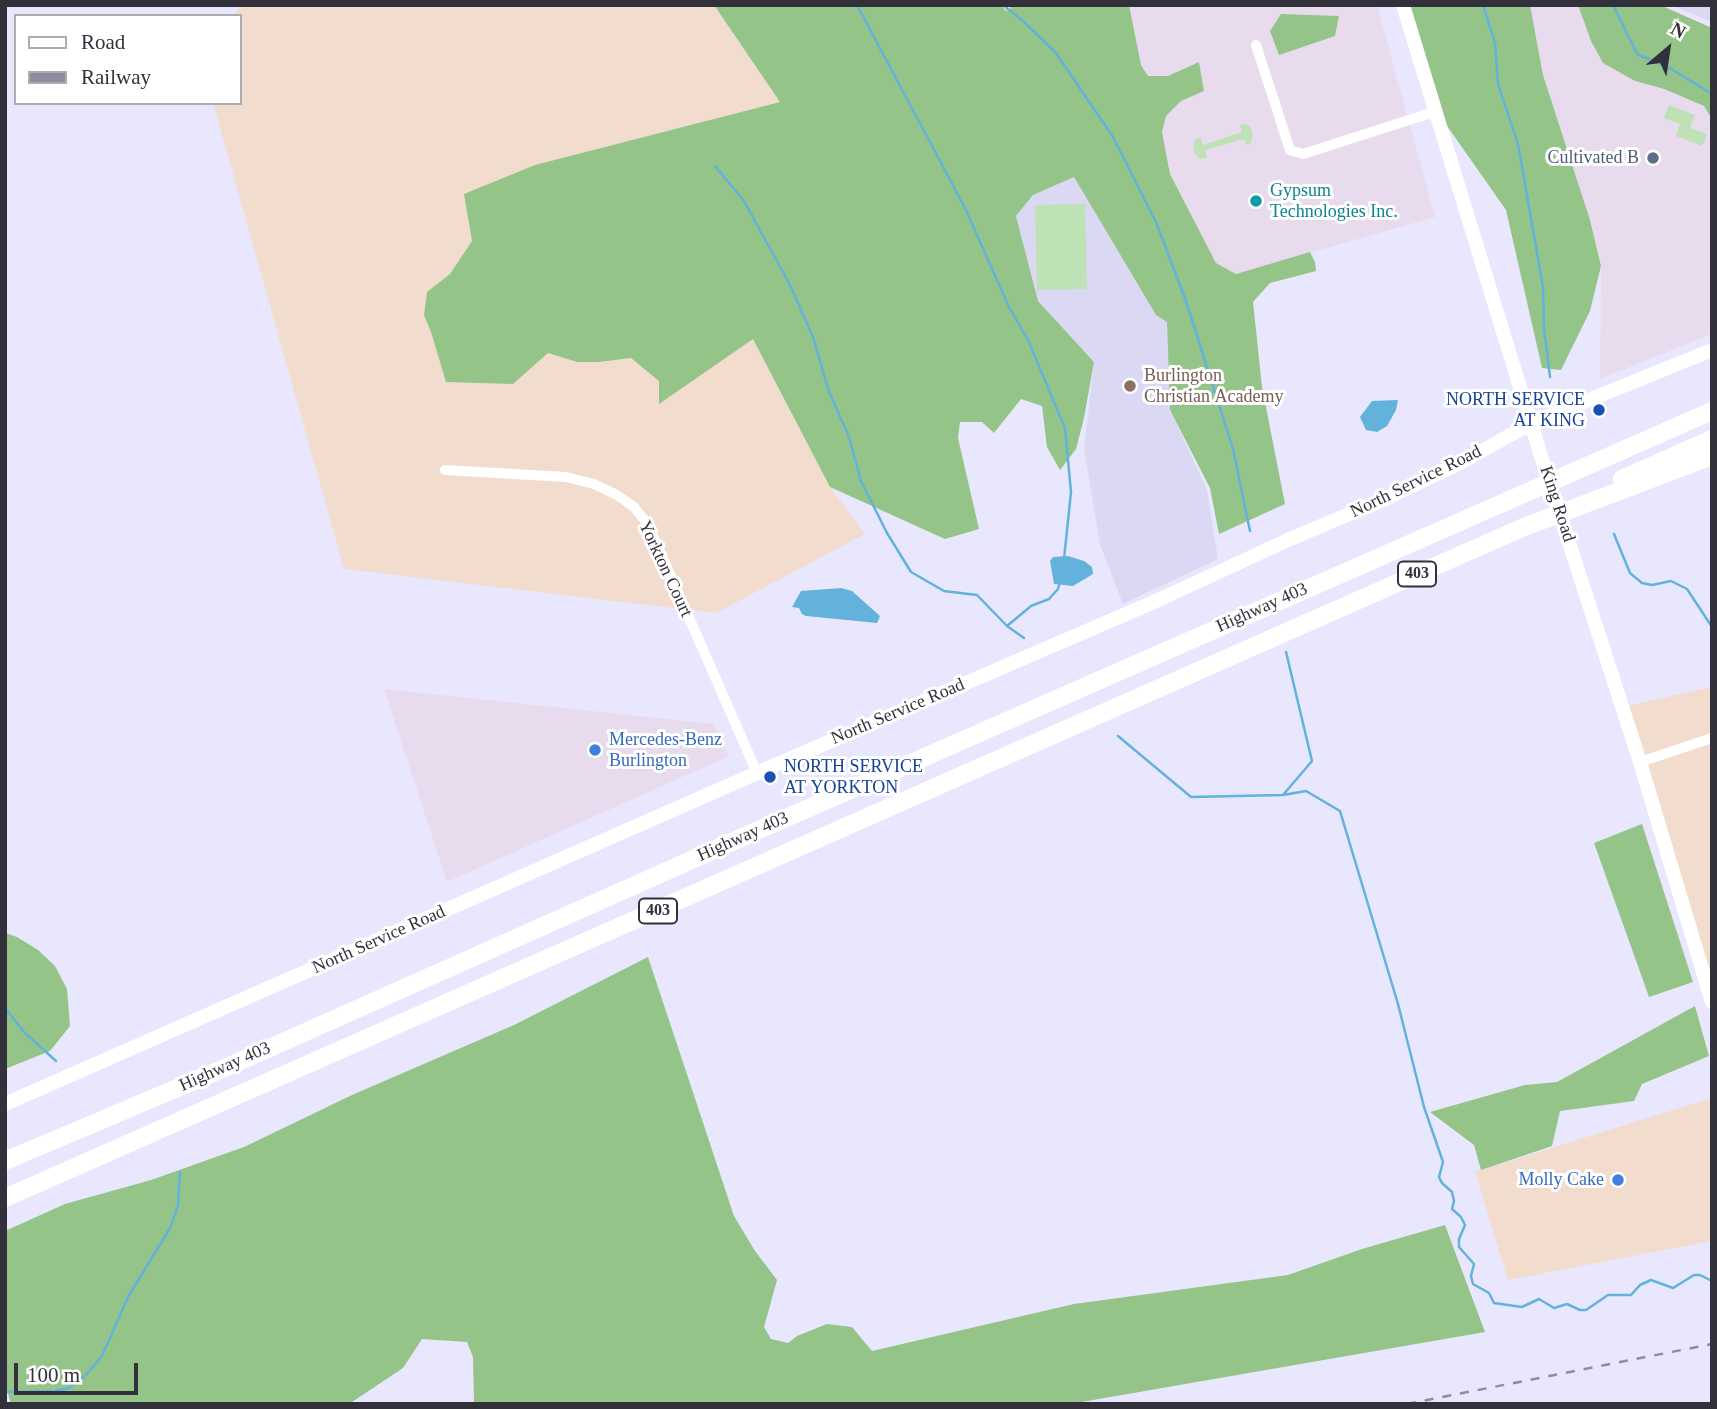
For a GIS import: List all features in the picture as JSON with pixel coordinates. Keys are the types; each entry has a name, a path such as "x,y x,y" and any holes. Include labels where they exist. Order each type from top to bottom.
{"highway":[{"name":"Highway 403","path":"5,1161 228,1067 774,823 1712,411"},
{"path":"1524,527 1664,458 1712,439"},
{"name":"Highway 403","path":"5,1198 1524,527 1712,456"}],"street":[{"name":"King Road","path":"1403,5 1541,456 1640,762 1712,1002"},
{"path":"1256,45 1290,150 1303,154 1434,112"},
{"name":"North Service Road","path":"5,1104 1385,499 1462,462 1532,423 1712,350"},
{"name":"Yorkton Court","path":"445,470 566,477 594,484 634,507 655,540 757,773"},
{"path":"1640,762 1712,738"}],"shaded area":[{"path":"241,5 714,5 780,102 535,165 472,241 450,274 427,292 424,315 431,332 513,384 548,353 577,362 631,358 659,381 659,403 753,339 830,487 865,534 716,613 344,569 214,105 242,105 242,14 234,14"},
{"path":"1129,5 1377,5 1435,217 1236,274 1216,263 1170,174 1162,132 1166,116 1181,101 1204,91 1199,63 1168,76 1148,76 1141,65"},
{"path":"1530,5 1578,5 1591,41 1635,81 1664,89 1704,106 1712,119 1712,334 1600,379 1601,266 1590,220 1543,75"},
{"path":"1671,5 1712,5 1712,22"},
{"name":"Burlington Christian Academy","path":"1074,177 1156,315 1167,322 1170,410 1207,490 1218,559 1123,604 1100,545 1084,449 1094,362 1038,301 1016,216 1033,195"},
{"path":"1712,687 1712,994 1627,706"},
{"path":"384,689 714,724 729,756 447,882"},
{"path":"1711,1098 1712,1241 1508,1280 1475,1172"}],"green space":[{"path":"714,5 1001,5 1006,11 1010,10 1011,5 1129,5 1141,65 1148,76 1168,76 1199,62 1204,91 1181,101 1166,116 1162,132 1170,174 1216,263 1236,274 1310,252 1315,262 1316,271 1270,283 1253,302 1262,387 1285,504 1219,534 1210,488 1170,410 1167,322 1156,315 1074,177 1033,195 1016,216 1038,301 1094,362 1076,449 1060,470 1047,447 1042,406 1021,399 994,433 982,422 960,422 958,438 979,529 945,539 830,487 753,339 659,404 659,381 631,358 577,362 548,353 513,384 446,382 424,315 427,292 450,274 472,241 464,194 535,165 780,102"},
{"path":"1406,5 1530,5 1543,75 1590,220 1601,266 1590,311 1561,370 1542,368 1506,210 1445,123"},
{"path":"1578,5 1660,5 1712,28 1712,119 1704,106 1664,89 1635,81 1603,63 1591,41"},
{"path":"1281,14 1339,16 1335,36 1279,55 1270,31"},
{"path":"1669,105 1695,115 1690,128 1707,134 1702,146 1676,136 1680,124 1664,118"},
{"path":"1240,125 1251,127 1253,135 1247,145 1244,139 1205,150 1207,158 1200,159 1195,154 1195,140 1200,137 1203,145 1242,132"},
{"path":"1085,204 1087,289 1037,290 1035,205"},
{"path":"1642,824 1693,982 1649,997 1594,843"},
{"path":"5,933 38,950 55,966 67,989 70,1026 50,1051 5,1069"},
{"path":"648,957 734,1216 777,1280 764,1327 771,1339 788,1343 797,1336 827,1324 852,1327 872,1351 1074,1304 1288,1275 1362,1249 1445,1225 1485,1332 1070,1404 474,1404 473,1357 467,1342 422,1339 403,1368 349,1404 11,1404 5,1383 5,1231 65,1204 151,1180 244,1147 352,1095 514,1025"},
{"path":"1695,1006 1709,1056 1642,1084 1634,1101 1560,1111 1552,1146 1481,1170 1474,1145 1430,1112 1525,1085 1557,1082"}],"water":[{"path":"1398,400 1387,426 1377,432 1366,430 1360,417 1372,401"},
{"path":"1068,556 1084,561 1092,567 1093,574 1073,586 1054,584 1050,561 1053,557"},
{"path":"841,588 852,591 880,616 877,623 806,616 799,608 792,607 801,591"}],"waterway":[{"path":"857,5 965,208 1009,307 1028,340 1065,428 1071,492 1064,559"},
{"path":"1003,5 1056,53 1113,137 1156,222 1186,301 1233,449 1250,531"},
{"path":"1483,5 1495,43 1498,84 1518,144 1543,287 1544,328 1550,377"},
{"path":"1613,5 1637,54 1668,67 1712,94"},
{"path":"715,166 744,201 790,285 813,337 828,389 849,437 861,481 887,533 911,572 944,591 977,595 1007,626 1024,638"},
{"path":"1614,534 1630,573 1642,583 1652,585 1671,581 1687,589 1712,627"},
{"path":"1007,626 1031,606 1049,599 1058,589 1060,582"},
{"path":"1283,795 1312,761 1286,652"},
{"path":"1118,736 1191,797 1283,795 1306,791 1340,811 1398,1004 1424,1107 1443,1162 1439,1177 1452,1192 1452,1209 1465,1225 1459,1239 1459,1247 1474,1264 1471,1276 1473,1284 1489,1293 1494,1303 1522,1307 1539,1299 1554,1308 1567,1304 1586,1310 1608,1295 1631,1295 1640,1285 1651,1280 1673,1288 1694,1275 1712,1281"},
{"path":"5,1008 24,1032 56,1061"},
{"path":"5,1392 69,1388 85,1376 102,1356 128,1297 170,1228 178,1206 180,1172"}],"railway":[{"path":"1407,1404 1712,1344"}],"place":[{"name":"Cultivated B","path":"1653,158"},
{"name":"Gypsum Technologies Inc.","path":"1256,201"},
{"name":"Burlington Christian Academy","path":"1130,386"},
{"name":"NORTH SERVICE AT KING","path":"1599,410"},
{"name":"Mercedes-Benz Burlington","path":"595,750"},
{"name":"NORTH SERVICE AT YORKTON","path":"770,777"},
{"name":"Molly Cake","path":"1618,1180"}]}
